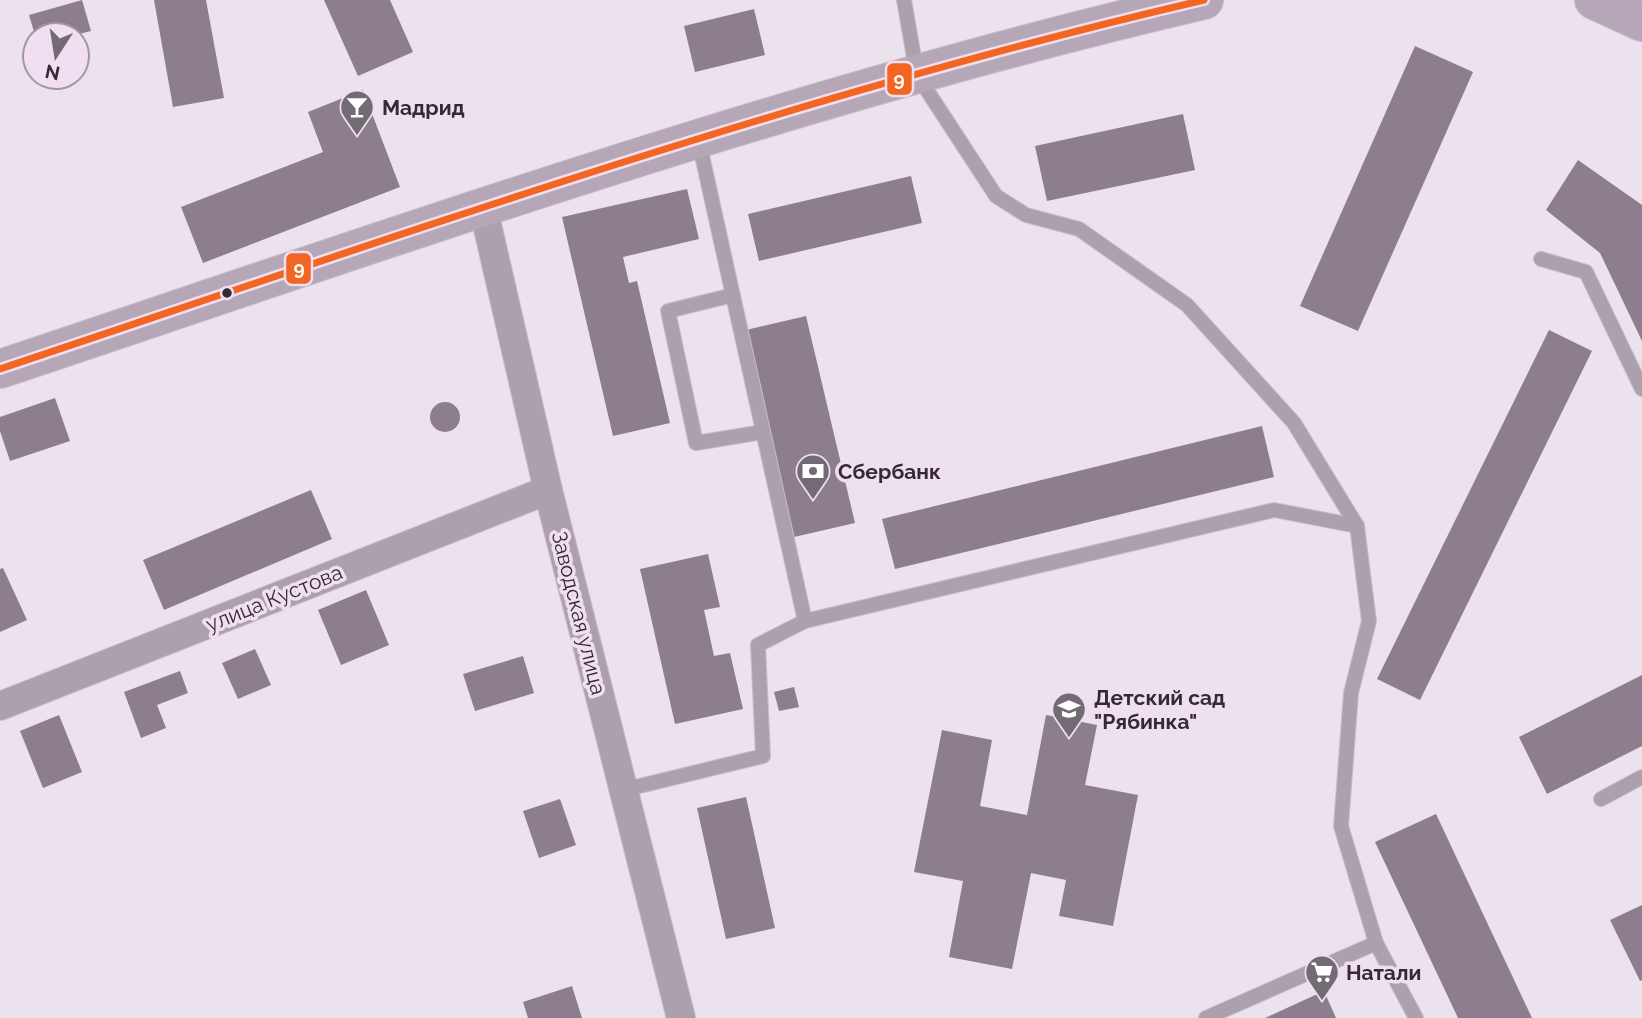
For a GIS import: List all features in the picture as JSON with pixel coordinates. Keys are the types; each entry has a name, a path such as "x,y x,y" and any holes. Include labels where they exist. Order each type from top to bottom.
{"main road":[{"path":"0,369 698,137 1117,15 1204,0"}],"street":[{"name":"Заводская улица","path":"483,207 548,490 681,1018"},
{"name":"улица Кустова","path":"0,706 548,490"}],"lane":[{"path":"904,0 917,75 996,195 1026,215 1079,229 1187,305 1294,423 1357,526 1369,621 1351,692 1341,826 1377,943 1416,1018"},
{"path":"698,137 805,621"},
{"path":"1541,259 1586,272 1642,388"},
{"path":"733,295 668,311 696,443 763,432"},
{"path":"623,790 763,756 758,645 805,621 1274,510 1357,526"},
{"path":"1601,799 1642,777"},
{"path":"1206,1018 1377,943"}],"building":[{"path":"82,0 88,21 31,21 29,15"},
{"path":"154,0 206,0 224,98 173,107"},
{"path":"324,0 390,0 413,52 358,76"},
{"path":"754,9 765,55 695,72 684,26"},
{"path":"1415,46 1473,72 1358,331 1300,306"},
{"path":"363,90 400,187 203,263 181,207 323,152 308,112"},
{"path":"1183,114 1195,170 1047,201 1035,146"},
{"path":"1578,160 1642,205 1642,341 1600,253 1546,210"},
{"path":"911,176 922,223 759,261 748,214"},
{"path":"687,189 699,239 623,257 629,283 637,281 670,423 613,436 562,217"},
{"path":"806,316 855,523 794,537 746,330"},
{"path":"1549,330 1592,351 1420,700 1377,679"},
{"path":"55,398 70,441 10,461 0,431 0,417"},
{"path":"445,402 451,403 459,411 459,423 451,431 445,432 439,431 431,423 430,417 431,411 439,403"},
{"path":"1262,426 1274,477 895,569 882,519"},
{"path":"311,490 332,539 164,610 143,560"},
{"path":"708,554 720,607 704,610 714,656 730,653 743,709 675,724 640,569"},
{"path":"3,568 27,620 0,632 0,569"},
{"path":"366,590 389,645 341,665 318,610"},
{"path":"255,649 271,685 238,699 222,663"},
{"path":"523,656 534,693 475,711 463,674"},
{"path":"180,671 188,693 157,705 166,728 141,738 124,692"},
{"path":"1642,675 1642,746 1547,794 1519,737"},
{"path":"794,687 799,707 779,711 774,692"},
{"path":"59,715 82,772 43,788 20,731"},
{"path":"1046,715 1097,725 1085,785 1138,795 1113,926 1059,916 1066,880 1031,873 1012,969 949,957 963,881 914,872 942,730 992,740 980,806 1027,815"},
{"path":"746,797 775,928 726,939 697,808"},
{"path":"560,799 576,845 539,858 523,811"},
{"path":"1436,814 1532,1018 1458,1018 1375,842"},
{"path":"1642,905 1642,980 1640,981 1610,920"},
{"path":"572,986 582,1018 528,1018 523,1002"},
{"path":"1324,991 1336,1018 1265,1018"}],"transit line":[{"name":"9","path":"0,369 448,219 748,123 899,79 1204,0"}],"place":[{"name":"Мадрид","path":"357,137"},
{"name":"Сбербанк","path":"813,501"},
{"name":"Детский сад \"Рябинка\"","path":"1069,739"},
{"name":"Натали","path":"1322,1002"}]}
